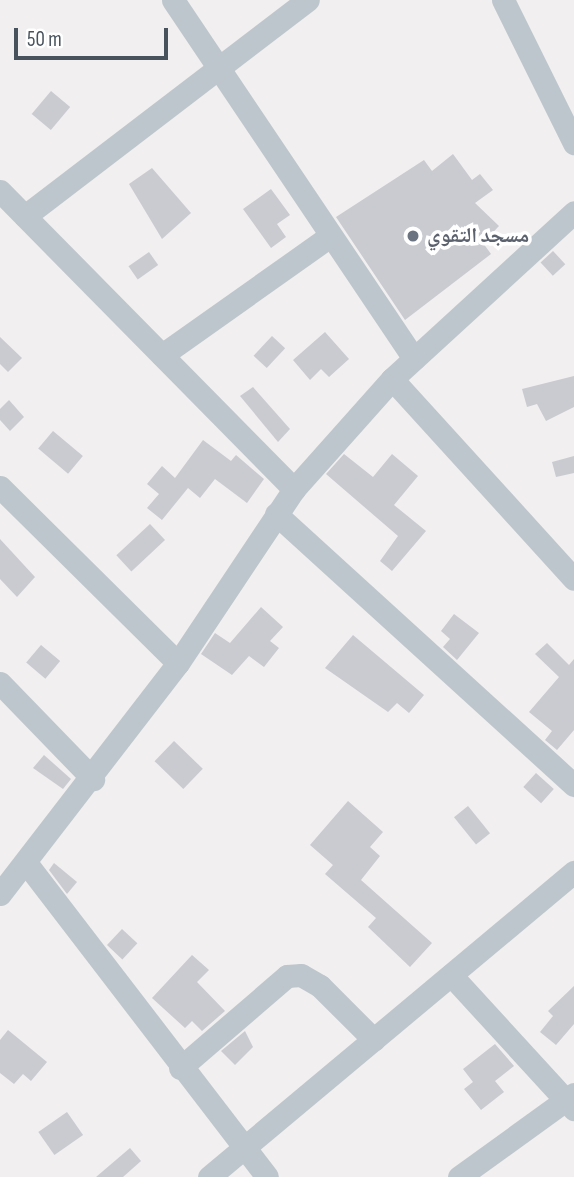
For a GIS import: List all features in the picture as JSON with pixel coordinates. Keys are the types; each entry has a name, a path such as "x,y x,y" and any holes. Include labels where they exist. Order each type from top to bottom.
{"street":[{"path":"173,0 214,69 414,359"},
{"path":"25,216 307,0"},
{"path":"503,0 574,143"},
{"path":"0,191 294,489"},
{"path":"0,894 27,864 93,779 178,663 294,489 392,379 574,212"},
{"path":"162,355 330,236"},
{"path":"392,379 574,579"},
{"path":"0,487 178,663"},
{"path":"276,514 574,785"},
{"path":"0,683 93,779"},
{"path":"27,864 180,1068 246,1144 267,1177"},
{"path":"209,1177 574,872"},
{"path":"180,1068 287,976 301,975 320,986 374,1040"},
{"path":"451,975 571,1101 466,1175"}],"building":[{"path":"51,91 70,107 51,130 32,114"},
{"name":"مسجد التقوي","path":"453,154 472,180 480,174 493,190 475,203 499,226 483,243 491,254 405,320 336,217 424,160 432,171"},
{"path":"152,168 191,213 162,239 129,184"},
{"path":"271,189 290,215 277,224 286,237 271,248 243,209"},
{"path":"553,251 565,264 553,276 541,263"},
{"path":"149,252 158,265 138,279 129,266"},
{"path":"325,332 349,359 329,377 321,369 310,380 293,360"},
{"path":"272,336 285,348 267,368 254,356"},
{"path":"0,337 22,358 8,372 0,364"},
{"path":"574,376 574,407 546,421 537,404 527,407 522,389"},
{"path":"253,387 290,429 278,442 240,396"},
{"path":"9,400 24,417 10,431 0,420 0,409"},
{"path":"53,431 83,456 68,474 38,449"},
{"path":"203,440 231,461 236,455 264,479 247,503 215,479 200,498 188,488 162,520 147,508 159,494 147,484 162,466 175,478"},
{"path":"344,454 373,477 392,454 418,476 394,505 426,531 392,571 380,561 398,536 326,474"},
{"path":"574,456 574,473 556,477 552,462"},
{"path":"150,524 165,540 131,571 116,555"},
{"path":"0,539 35,577 17,597 0,579"},
{"path":"261,607 283,627 270,641 279,648 264,667 249,656 232,675 201,654 215,633 230,643"},
{"path":"454,614 479,633 457,660 443,647 450,639 441,631"},
{"path":"353,635 424,695 409,713 397,703 388,712 325,668"},
{"path":"547,643 569,665 574,659 574,730 557,750 545,740 552,731 529,712 559,677 535,654"},
{"path":"41,645 60,661 45,679 26,663"},
{"path":"174,741 203,769 183,789 155,761"},
{"path":"44,755 71,779 63,789 33,768"},
{"path":"536,773 554,789 541,803 523,787"},
{"path":"348,801 383,832 370,847 380,856 361,880 432,943 410,967 368,927 376,918 325,874 333,865 310,845"},
{"path":"468,806 490,833 476,845 454,817"},
{"path":"54,863 77,882 67,894 49,870"},
{"path":"122,929 137,943 122,959 107,945"},
{"path":"192,955 209,970 197,982 225,1011 202,1031 192,1021 185,1028 152,998"},
{"path":"574,986 574,1024 556,1045 540,1032 553,1016 548,1011"},
{"path":"8,1030 47,1062 31,1081 23,1074 14,1084 0,1073 0,1040"},
{"path":"245,1031 253,1047 235,1065 221,1051"},
{"path":"495,1044 514,1066 495,1081 504,1092 481,1110 464,1089 473,1082 463,1069"},
{"path":"67,1112 83,1135 54,1155 38,1132"},
{"path":"130,1148 141,1161 123,1177 96,1177"}],"place":[{"name":"مسجد التقوي","path":"413,236"}]}
